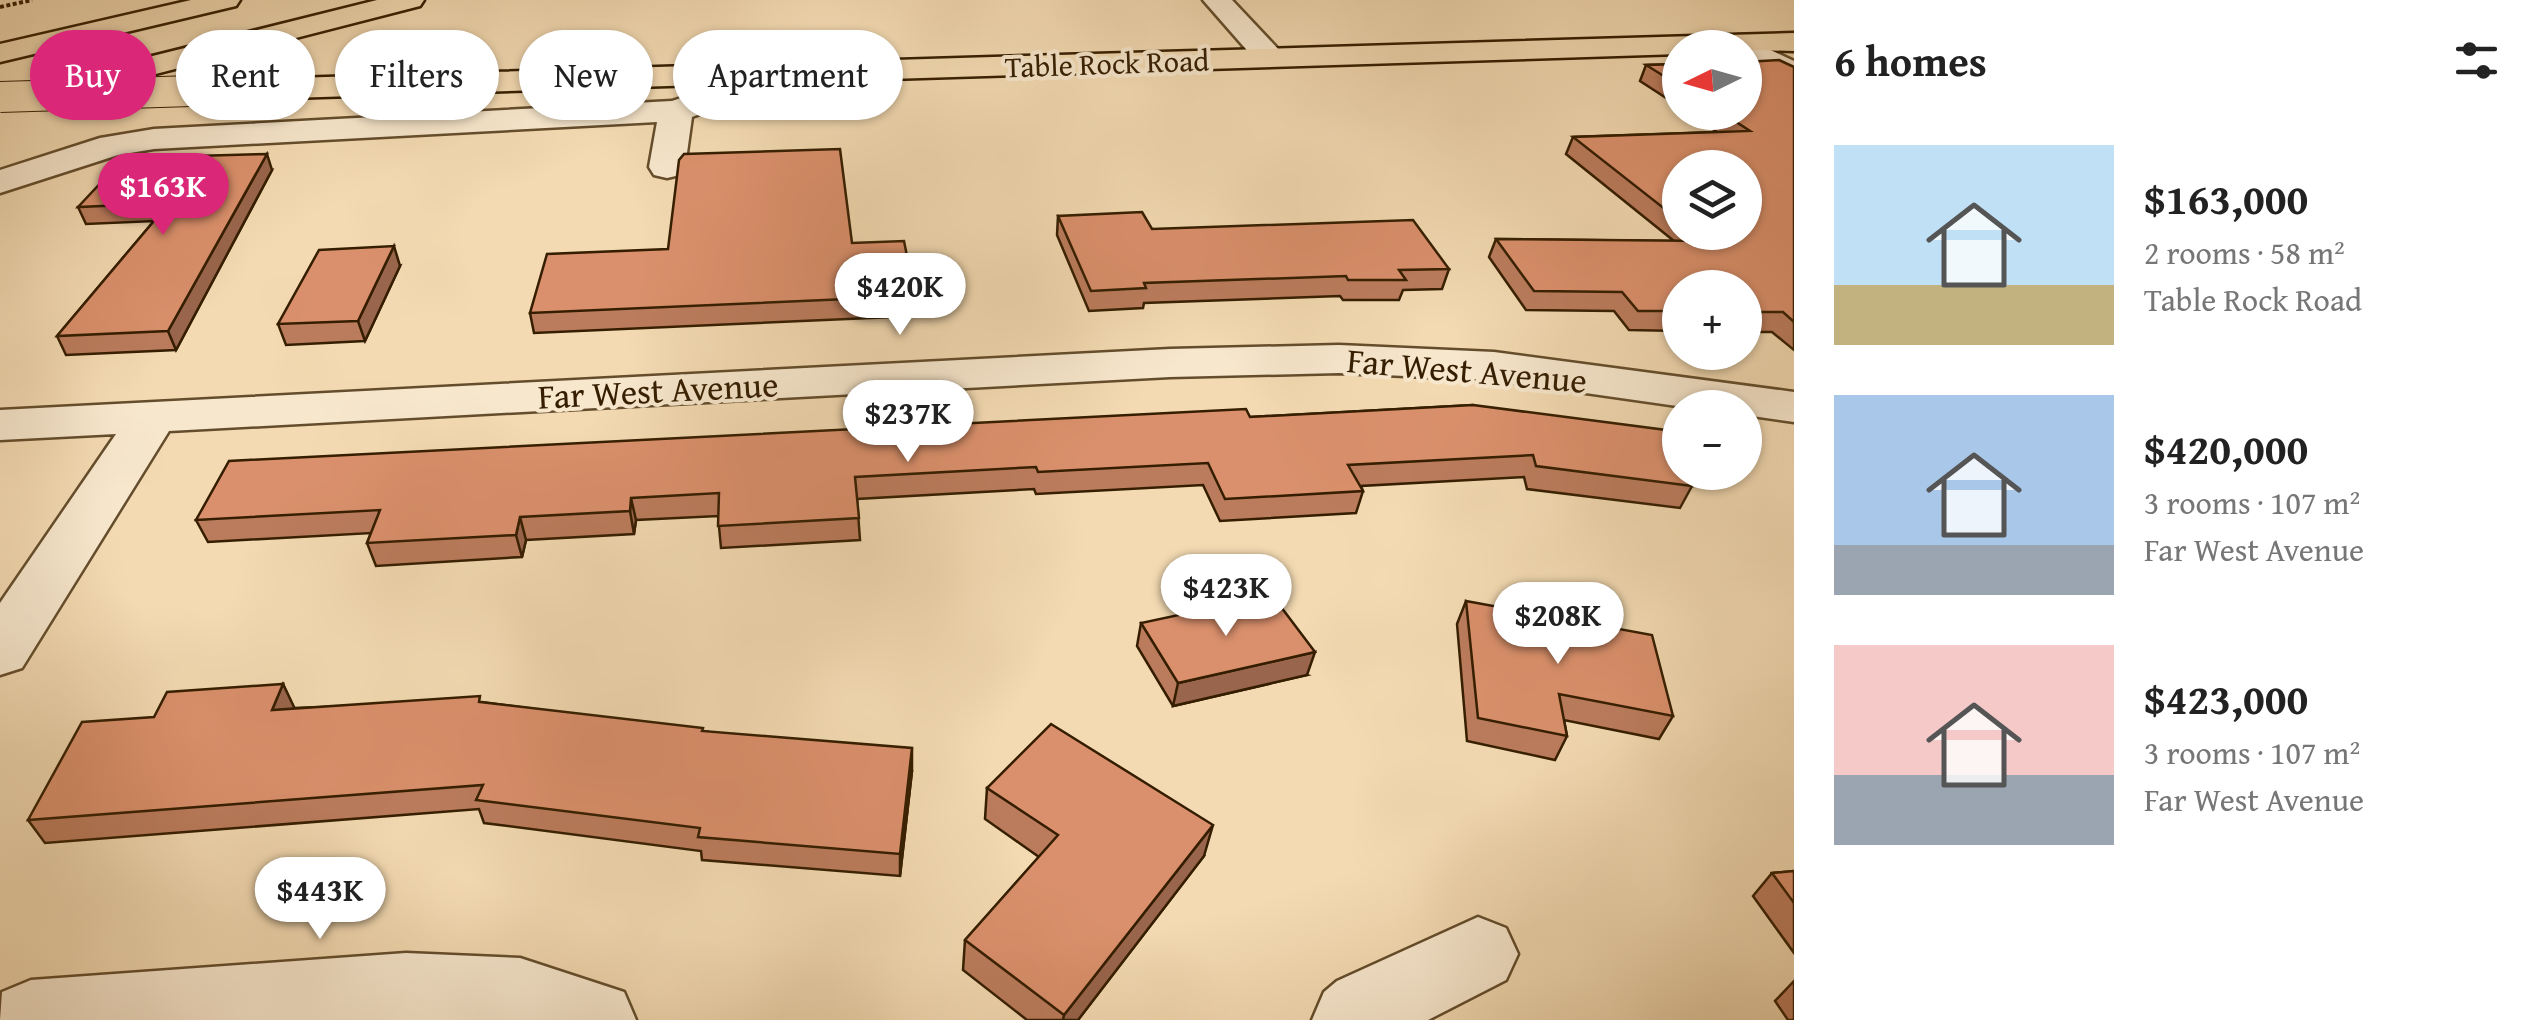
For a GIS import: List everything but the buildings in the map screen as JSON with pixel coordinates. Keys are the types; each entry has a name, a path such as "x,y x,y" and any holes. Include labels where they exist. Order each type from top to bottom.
{"main road":[{"path":"0,53 226,0"},
{"path":"0,101 410,0"},
{"name":"Table Rock Road","path":"1762,43 1794,42"},
{"name":"Table Rock Road","path":"903,70 1662,46"},
{"name":"Table Rock Road","path":"0,101 673,77"}],"street":[{"path":"1218,0 1270,58"},
{"path":"1762,57 1794,74"},
{"path":"0,182 64,160 53,176 62,181 84,180 184,155 247,134 673,111"},
{"path":"667,167 675,120"},
{"name":"Far West Avenue","path":"0,425 1170,364 1339,359 1494,366 1794,407"},
{"path":"0,652 153,416"},
{"path":"1352,1020 1478,954"},
{"path":"31,1020 406,992 520,998 595,1020"}],"path":[{"path":"0,7 32,0"}]}
